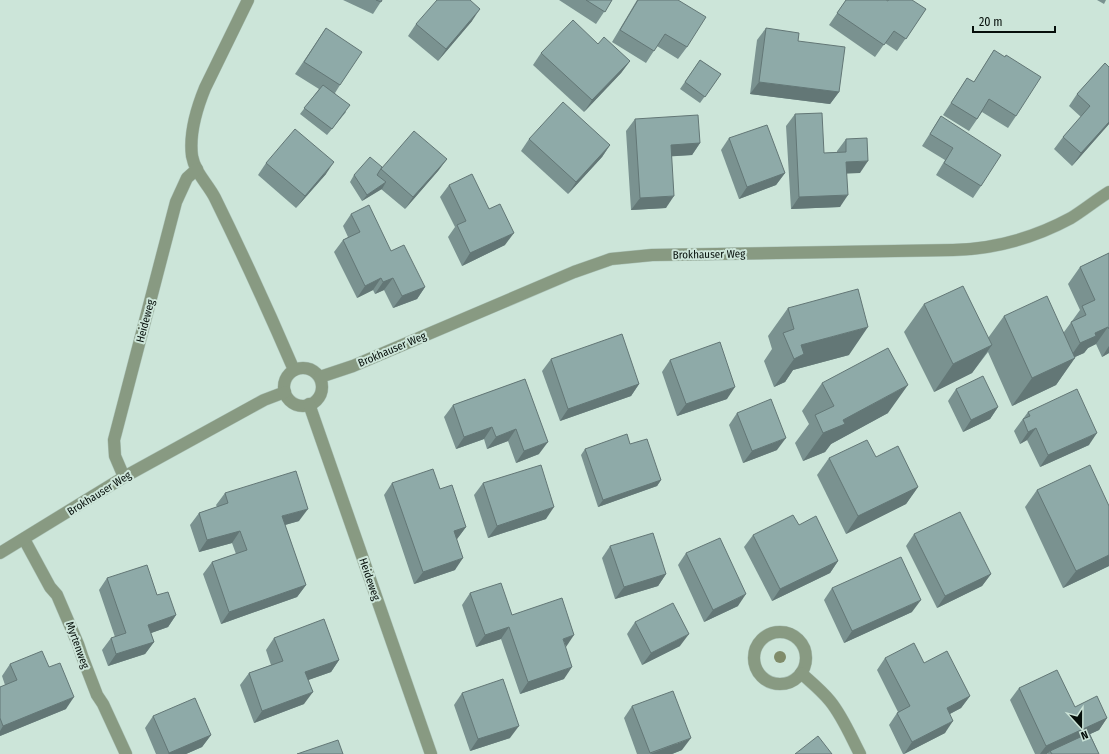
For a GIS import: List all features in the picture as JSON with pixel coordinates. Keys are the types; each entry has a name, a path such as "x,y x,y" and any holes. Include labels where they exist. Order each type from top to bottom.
{"street":[{"path":"248,0 204,88 195,115 191,146 192,158 197,169 215,197 294,370"},
{"name":"Heideweg","path":"124,477 115,456 114,440 176,202 187,178 197,169"},
{"name":"Brokhauser Weg","path":"320,377 353,366 574,272 611,259 652,255 953,250 985,248 1016,241 1057,225 1072,217 1109,192"},
{"path":"306,368 311,369 320,377 322,382 321,394 314,402 303,406 292,402 287,397 284,385 289,374 294,370 306,368"},
{"name":"Brokhauser Weg","path":"0,553 124,477 264,400 285,392"},
{"name":"Heideweg","path":"309,404 431,754"},
{"name":"Myrtenweg","path":"24,539 50,587 57,595 78,644 97,695 103,704 126,754"},
{"path":"783,632 792,635 799,640 804,647 806,656 805,665 801,673 787,683 779,684 764,678 758,672 754,657 760,642 766,636 783,632"},
{"path":"801,673 831,702 840,715 860,754"}],"building":[{"path":"437,0 470,0 480,9 446,49 416,24"},
{"path":"586,0 612,0 605,12"},
{"path":"638,0 678,0 706,17 687,47 665,34 654,51 620,30"},
{"path":"846,0 912,0 926,9 906,39 894,31 884,45 837,13"},
{"path":"573,20 598,44 604,37 630,61 592,100 541,53"},
{"path":"326,28 362,52 340,85 304,62"},
{"path":"766,28 799,33 798,41 845,47 839,92 759,82"},
{"path":"994,50 1005,57 1006,55 1041,77 1016,116 989,99 977,119 951,103 967,78 974,82"},
{"path":"700,60 721,74 705,97 685,82"},
{"path":"1105,63 1109,67 1109,122 1081,153 1063,137 1090,106 1077,94"},
{"path":"323,85 350,105 332,129 304,108"},
{"path":"563,102 610,145 576,182 529,139"},
{"path":"822,113 824,153 846,152 846,139 867,138 868,161 846,162 848,195 799,197 795,114"},
{"path":"698,115 700,143 671,145 674,196 640,198 635,119"},
{"path":"941,116 1001,155 981,186 944,163 953,148 930,134"},
{"path":"767,125 785,173 747,187 729,138"},
{"path":"295,129 334,162 305,196 266,163"},
{"path":"414,131 447,159 413,197 381,169"},
{"path":"370,157 382,167 377,175 386,182 367,195 354,175"},
{"path":"472,174 489,209 500,204 514,233 470,253 457,225 466,221 449,185"},
{"path":"369,205 391,251 404,245 425,287 402,296 393,278 383,282 381,278 365,286 343,240 360,232 351,214"},
{"path":"1109,253 1109,329 1108,327 1095,333 1096,336 1080,343 1071,322 1086,315 1082,306 1095,300 1080,267"},
{"path":"963,286 992,345 953,364 924,304"},
{"path":"858,289 868,327 801,345 804,354 794,359 783,333 794,329 788,308"},
{"path":"1047,296 1075,358 1032,378 1004,316"},
{"path":"622,334 639,384 568,409 551,359"},
{"path":"720,342 735,387 686,404 670,360"},
{"path":"888,348 908,385 843,420 845,424 823,433 815,415 834,406 822,383"},
{"path":"983,376 998,407 971,420 956,389"},
{"path":"525,379 548,442 524,451 516,429 496,437 492,427 464,437 453,405"},
{"path":"1077,389 1097,433 1048,455 1036,428 1028,432 1023,419 1030,416 1028,412"},
{"path":"771,399 786,438 752,451 737,413"},
{"path":"627,434 630,444 647,439 661,480 603,500 585,449"},
{"path":"867,440 876,457 898,446 918,487 858,516 829,458"},
{"path":"541,465 554,507 497,526 483,483"},
{"path":"1090,465 1109,506 1109,555 1076,571 1037,490"},
{"path":"433,469 440,489 452,485 466,527 454,531 463,558 423,572 392,483"},
{"path":"296,471 308,509 282,516 306,585 229,612 212,562 247,550 240,531 207,540 199,513 228,503 225,493"},
{"path":"960,512 991,574 945,596 914,534"},
{"path":"793,515 799,525 816,516 838,561 780,589 753,535"},
{"path":"653,533 666,574 624,587 610,546"},
{"path":"720,538 746,594 713,610 686,553"},
{"path":"901,557 921,600 852,631 832,588"},
{"path":"147,565 157,595 168,592 176,615 148,625 154,642 116,654 111,638 126,633 107,578"},
{"path":"501,583 512,615 562,598 574,635 563,639 572,667 528,682 509,627 485,635 470,593"},
{"path":"673,603 689,634 651,653 635,622"},
{"path":"324,619 339,660 305,672 313,692 262,711 249,673 283,661 274,638"},
{"path":"914,643 924,663 947,651 970,696 947,708 953,721 912,742 897,713 910,706 885,658"},
{"path":"42,651 49,667 60,663 74,697 3,726 0,718 0,687 17,680 10,664"},
{"path":"1057,670 1075,707 1097,696 1107,718 1046,746 1019,688"},
{"path":"503,679 519,726 478,739 462,693"},
{"path":"673,691 691,738 650,753 632,706"},
{"path":"195,698 211,735 169,753 153,716"},
{"path":"1089,733 1099,754 1052,754 1050,751"},
{"path":"818,736 832,754 795,754"},
{"path":"338,740 343,754 297,754"}]}
